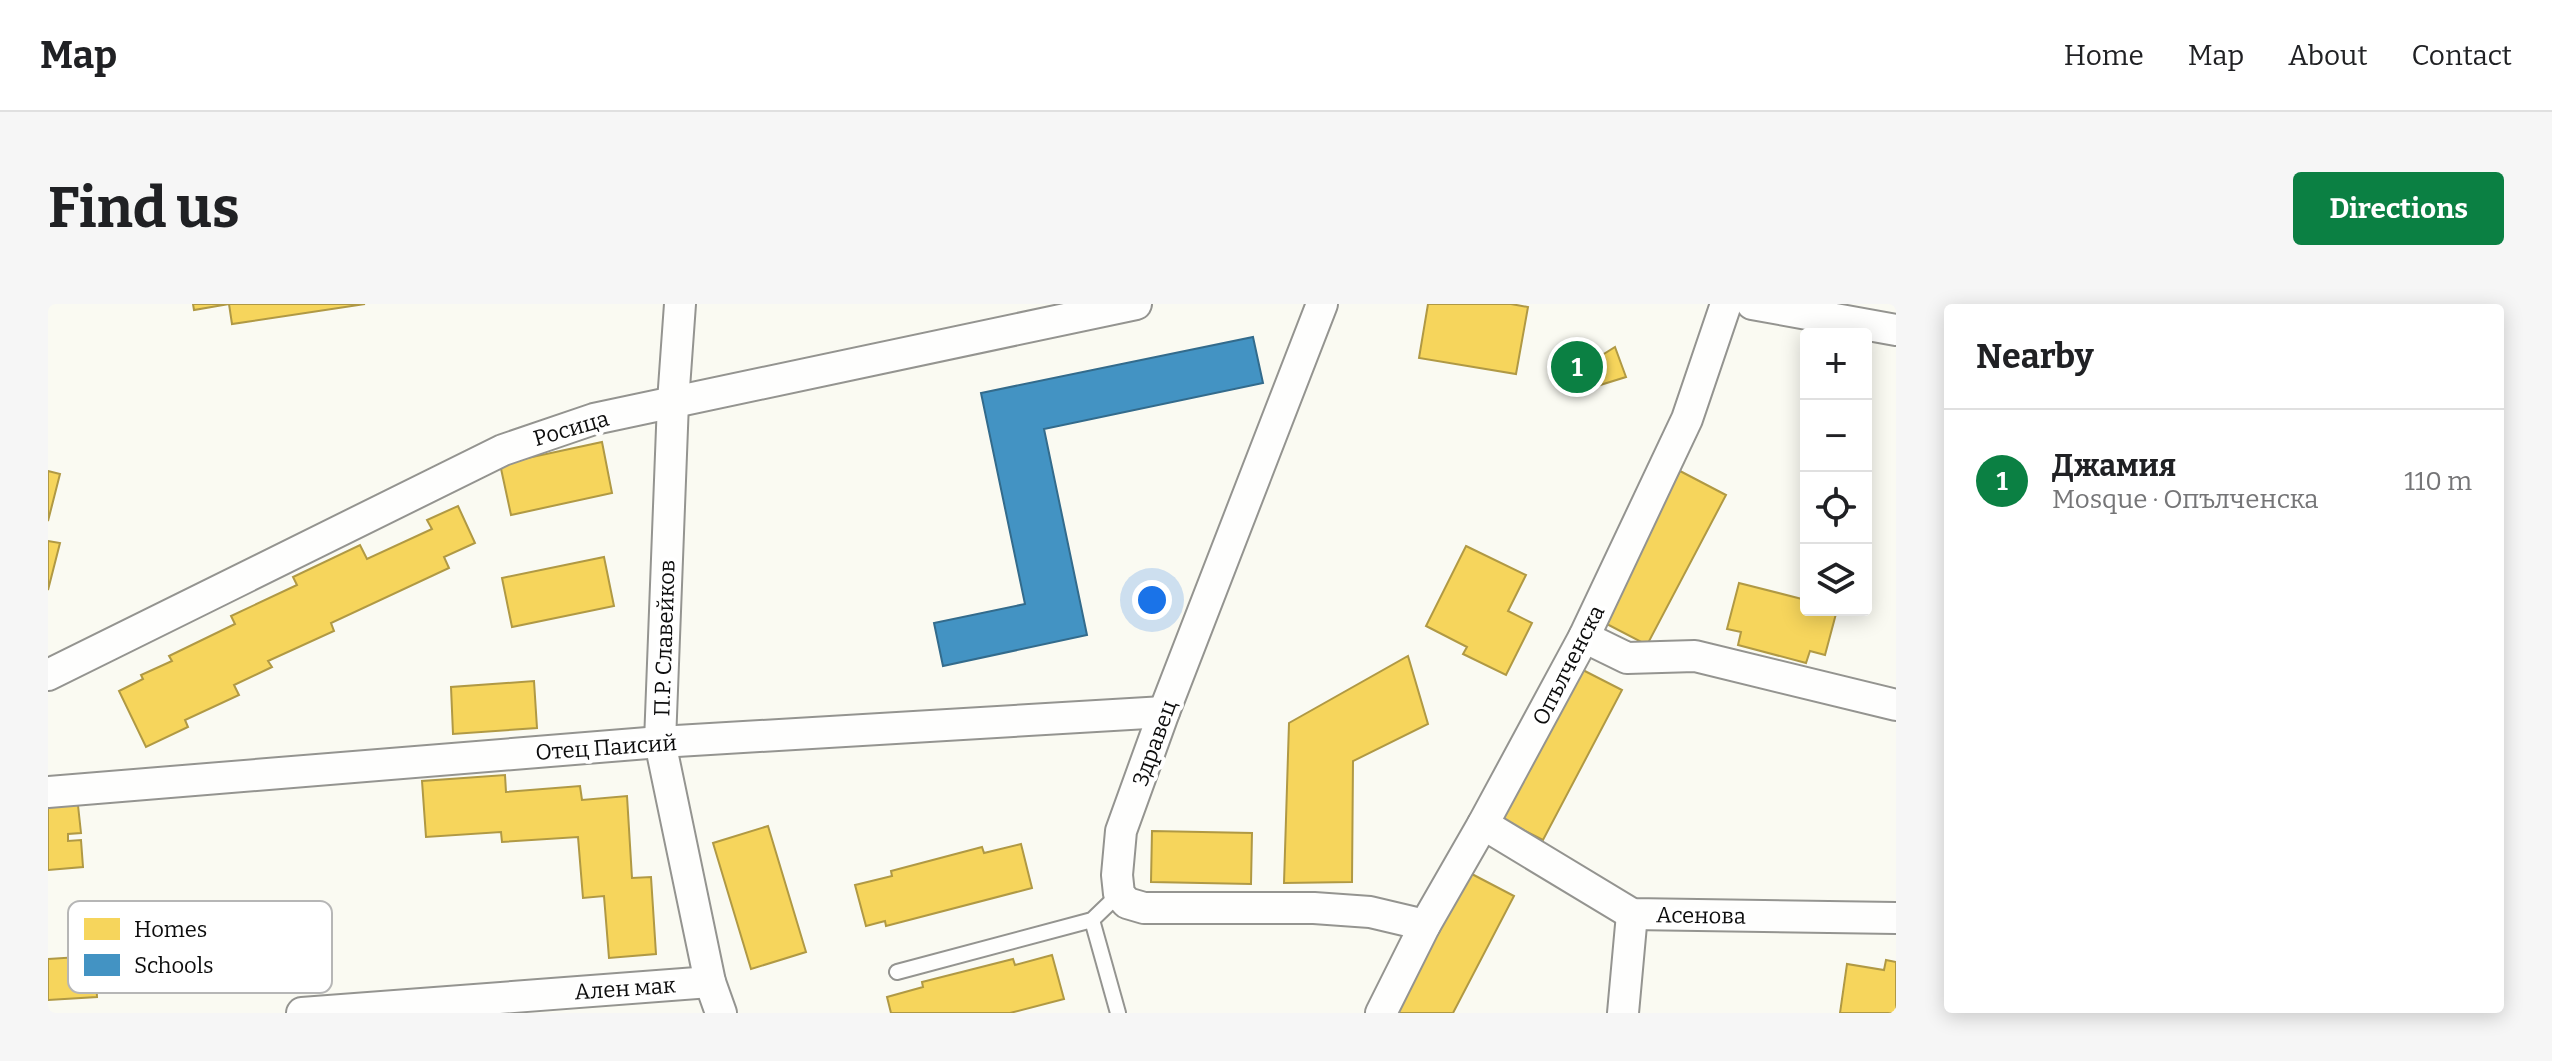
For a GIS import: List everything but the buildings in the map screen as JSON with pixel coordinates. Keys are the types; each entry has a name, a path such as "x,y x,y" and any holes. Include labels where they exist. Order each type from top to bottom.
{"street":[{"name":"П.Р. Славейков","path":"680,304 673,402 660,742 710,982 721,1013"},
{"name":"Росица","path":"48,675 503,450 594,419 1136,304"},
{"name":"Здравец","path":"1119,894 1117,875 1121,831 1322,304"},
{"name":"Опълченска","path":"1381,1013 1425,925 1584,637 1687,419 1726,304"},
{"path":"1752,304 1896,330"},
{"path":"1584,637 1627,658 1695,656 1896,705"},
{"name":"Отец Паисий","path":"48,792 660,742 1164,712"},
{"name":"Асенова","path":"1483,824 1632,914 1896,918"},
{"path":"1119,894 1127,903 1144,908 1314,908 1370,912 1425,925"},
{"path":"1623,1013 1632,914"},
{"name":"Ален мак","path":"319,1012 710,982"}],"lane":[{"path":"897,972 1092,920 1119,894"},
{"path":"1092,920 1118,1013"}],"place":[{"name":"Джамия","path":"1577,367"}]}
